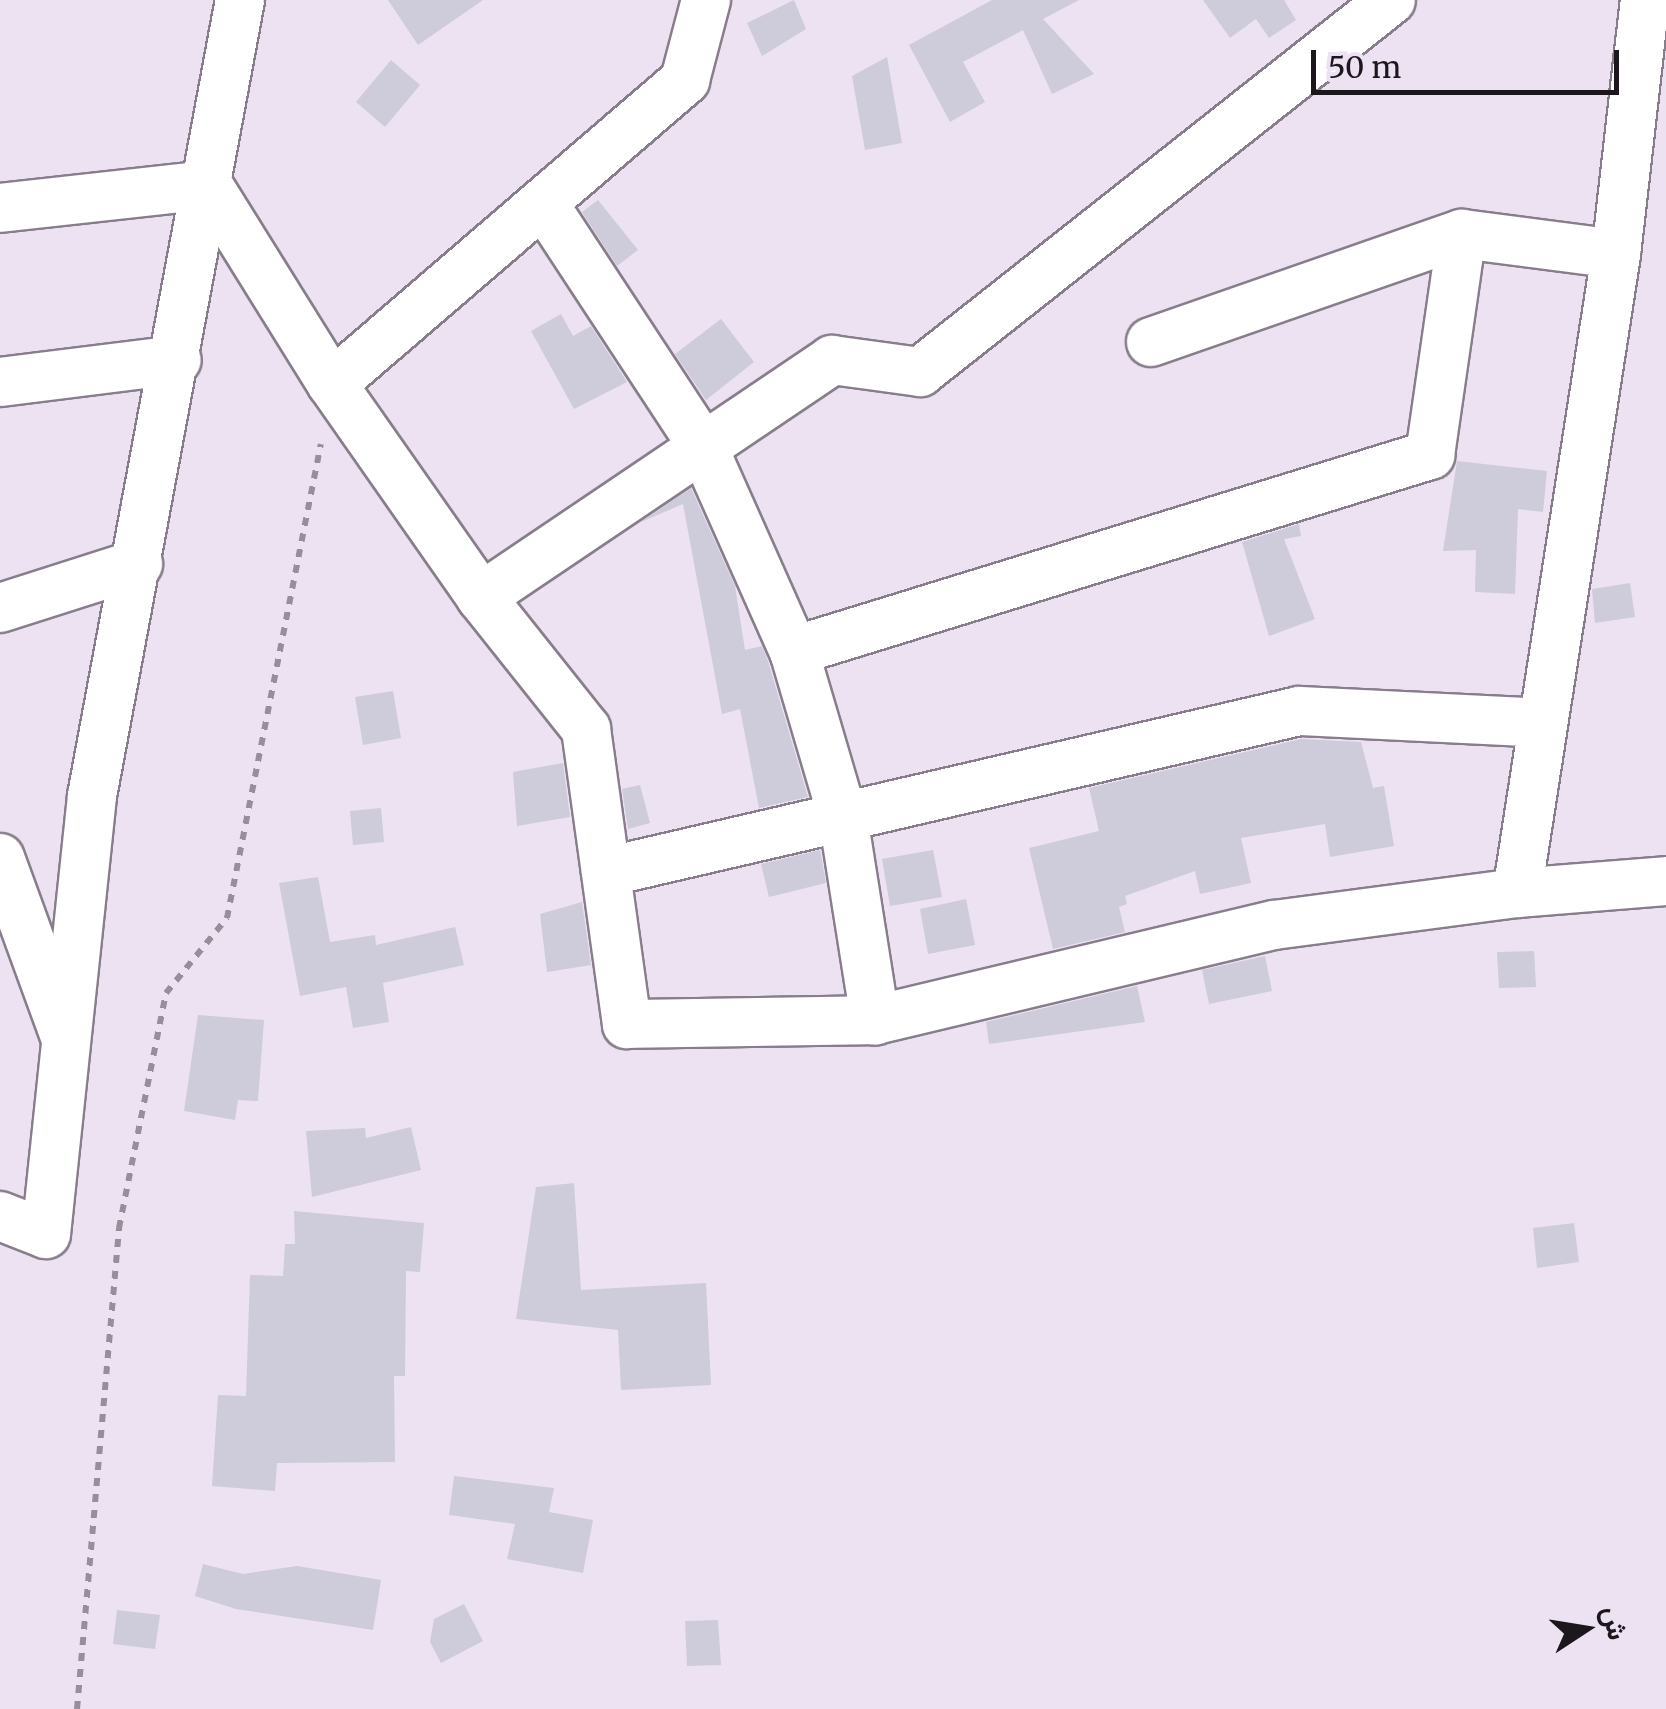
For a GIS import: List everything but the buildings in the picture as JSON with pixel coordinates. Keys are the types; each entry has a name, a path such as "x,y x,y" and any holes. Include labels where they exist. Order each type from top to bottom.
{"street":[{"path":"0,1216 46,1234 69,1047 92,796 177,360 240,0"},
{"path":"332,384 685,80 706,0"},
{"path":"481,597 832,360 920,372 1391,0"},
{"path":"1518,893 1616,254 1645,0"},
{"path":"0,208 208,185"},
{"path":"208,185 332,384 481,597 586,729 627,1024 876,1020 1274,925 1518,893 1666,881"},
{"path":"542,203 704,447 794,651 844,817 876,1020"},
{"path":"794,651 1430,455 1462,234"},
{"path":"1151,342 1462,234 1616,254"},
{"path":"0,382 177,360"},
{"path":"0,608 138,564"},
{"path":"606,872 1299,712 1544,723"},
{"path":"0,858 69,1047"}],"path":[{"path":"77,1709 122,1210 166,993 227,918 332,384"}]}
